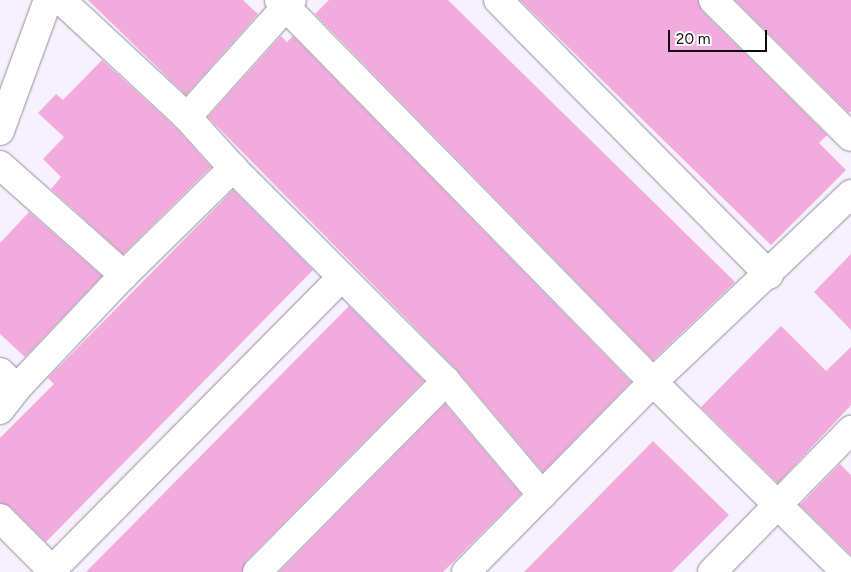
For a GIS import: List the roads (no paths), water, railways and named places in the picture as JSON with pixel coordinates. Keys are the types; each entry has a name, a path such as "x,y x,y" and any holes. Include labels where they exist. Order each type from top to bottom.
{"street":[{"path":"0,131 48,0"},
{"path":"61,0 187,117 233,168 446,381 542,495"},
{"path":"498,0 769,274"},
{"path":"713,0 851,137"},
{"path":"187,117 286,2 653,382 846,572"},
{"path":"0,165 124,275"},
{"path":"0,410 9,380 124,275 233,168"},
{"path":"466,572 653,382 769,274 851,194"},
{"path":"0,518 53,571 342,277"},
{"path":"257,572 446,381"},
{"path":"712,572 851,430"}]}
